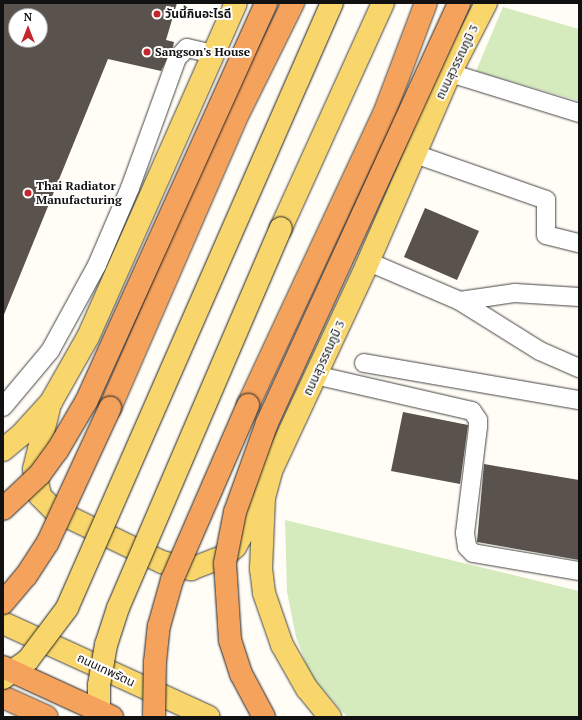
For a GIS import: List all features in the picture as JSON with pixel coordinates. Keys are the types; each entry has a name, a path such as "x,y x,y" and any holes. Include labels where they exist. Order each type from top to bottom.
{"highway":[{"path":"3,509 40,474 58,451 87,400 266,3"},
{"path":"3,603 26,576 48,542 235,120 293,3"},
{"path":"154,717 155,662 159,626 172,580 248,405 384,114 426,3"},
{"path":"264,717 241,674 230,640 225,563 235,512 267,423 458,3"},
{"path":"3,668 108,717"},
{"path":"3,668 112,717"},
{"path":"3,697 47,717"}],"main road":[{"path":"3,450 21,435 51,402 88,337 236,3"},
{"path":"3,678 28,660 67,608 332,3"},
{"path":"99,717 99,685 106,645 118,608 281,228 383,3"},
{"name":"ถนนสุวรรณภูมิ 3","path":"330,717 307,688 282,645 264,593 261,534 264,498 271,471 369,262 450,73 486,3"},
{"path":"51,402 34,469 40,496 54,510 162,562 190,569 223,557 235,547 264,498"},
{"name":"ถนนเทพรัตน","path":"3,623 209,717"}],"lane":[{"path":"3,407 50,351 97,265 130,188 177,58 187,48 214,54"},
{"path":"450,73 579,113"},
{"path":"415,154 546,200 546,235 579,243"},
{"path":"369,262 460,301 540,351 579,368"},
{"path":"460,301 515,293 579,297"},
{"path":"364,363 579,400"},
{"path":"315,375 472,411 478,420 465,533 467,547 473,553 579,571"}],"green space":[{"path":"503,7 579,29 579,101 476,71"},
{"path":"285,520 579,591 579,717 347,717 310,674 296,637 287,592"}],"building":[{"name":"Thai Radiator Manufacturing","path":"3,3 177,3 166,40 174,42 173,47 161,71 108,59 3,317"},
{"path":"425,208 479,231 457,280 404,257"},
{"path":"403,412 468,425 460,484 391,471"},
{"path":"484,464 579,480 579,560 477,542"}],"place":[{"name":"วันนี้กินอะไรดี","path":"157,14"},
{"name":"Sangson's House","path":"147,52"},
{"name":"Thai Radiator Manufacturing","path":"28,193"}]}
